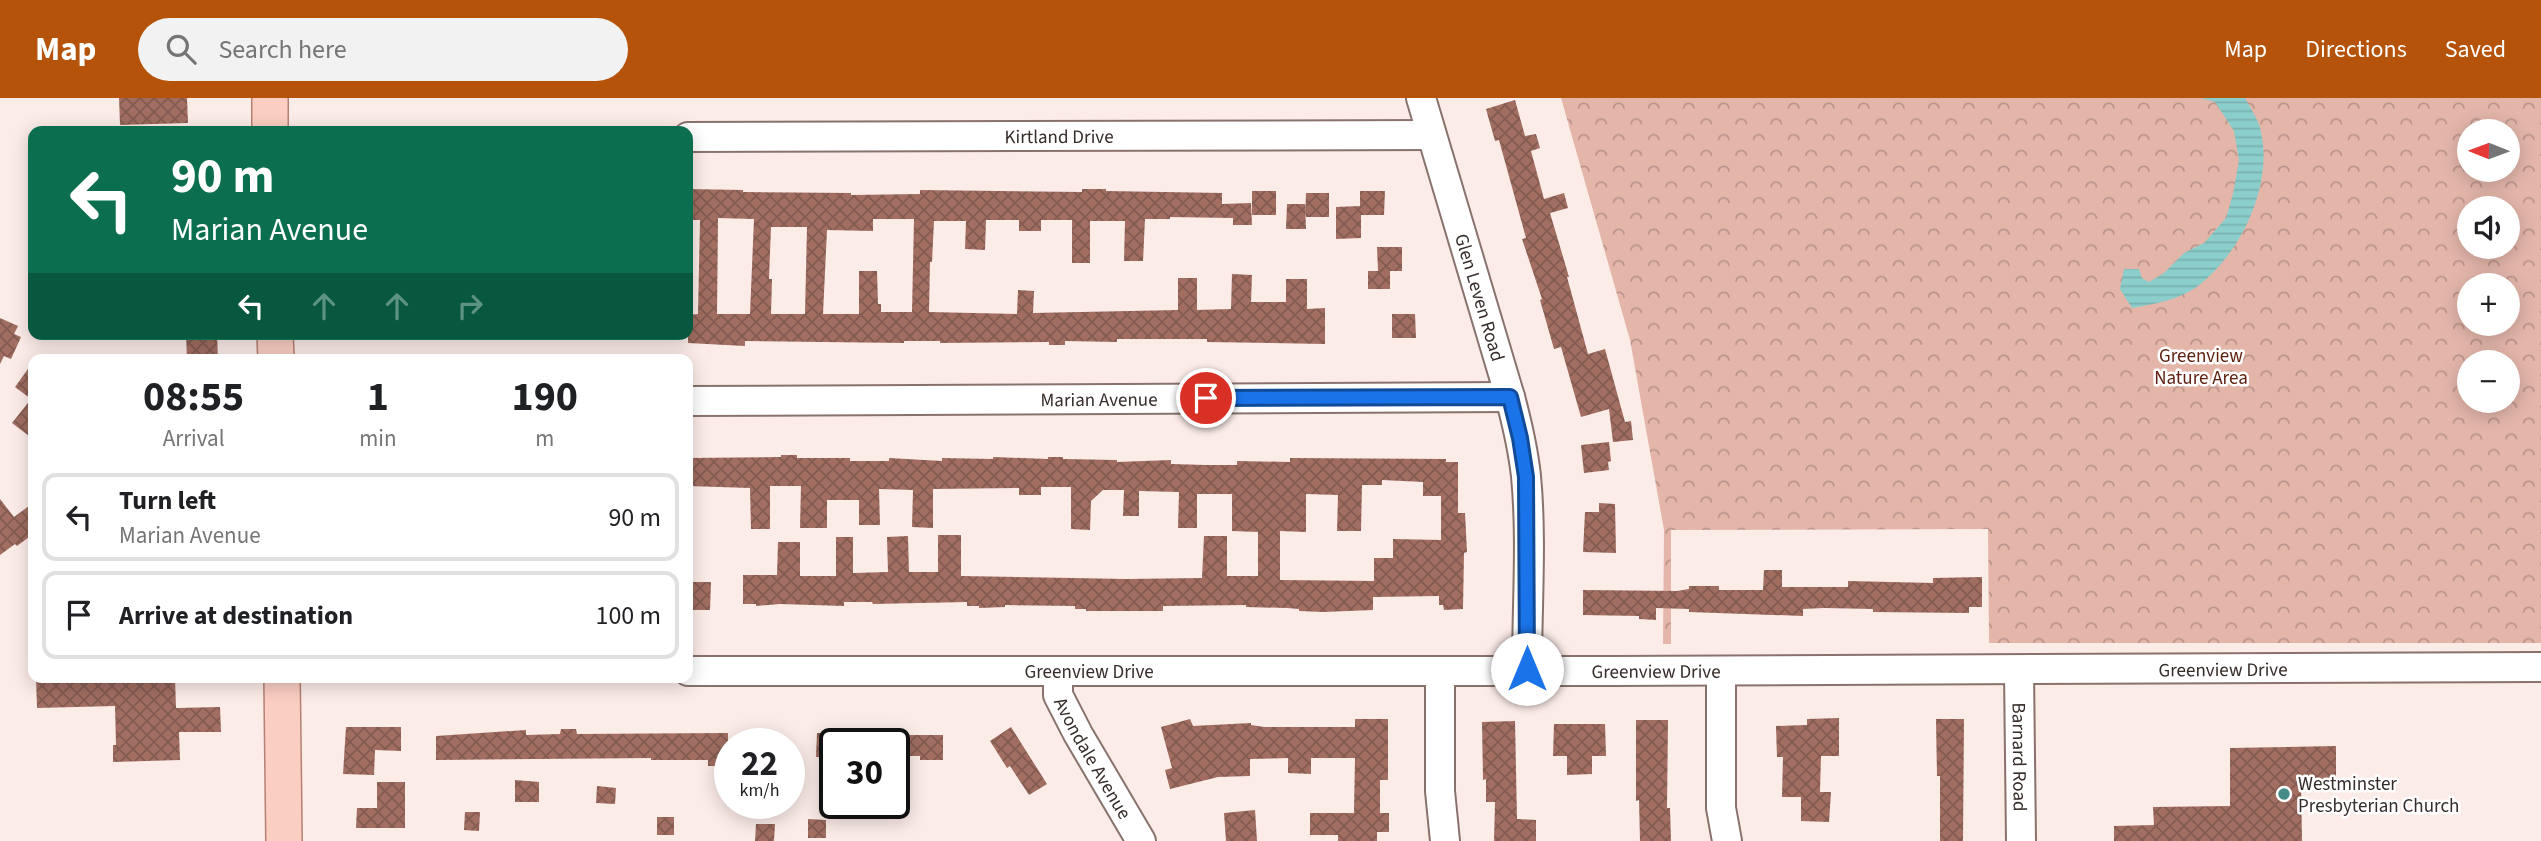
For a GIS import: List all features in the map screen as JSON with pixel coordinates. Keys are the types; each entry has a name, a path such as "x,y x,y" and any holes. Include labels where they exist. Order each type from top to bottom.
{"main road":[{"path":"270,98 270,126"},
{"path":"282,683 284,841"}],"street":[{"name":"Glen Leven Road","path":"1421,98 1520,438 1526,477 1527,669"},
{"name":"Kirtland Drive","path":"693,136 1430,135"},
{"name":"Marian Avenue","path":"693,401 1510,397"},
{"name":"Greenview Drive","path":"693,671 2020,671 2541,667"},
{"name":"Avondale Avenue","path":"1058,671 1058,695 1141,841"},
{"path":"1440,671 1440,791 1445,841"},
{"path":"1721,671 1721,807 1727,841"},
{"name":"Barnard Road","path":"2020,671 2021,841"}],"green space":[{"name":"Greenview Nature Area","path":"1561,98 2541,98 2541,643 1989,643 1988,529 1671,530 1671,644 1663,644 1664,530 1630,340"}],"water":[{"path":"2201,98 2245,98 2257,119 2264,153 2258,196 2240,237 2214,272 2183,295 2132,308 2120,289 2124,269 2139,269 2142,278 2149,282 2164,273 2184,253 2204,243 2226,218 2239,160 2234,131 2215,102"}],"building":[{"path":"119,98 187,98 188,123 120,125"},
{"path":"1515,100 1525,136 1536,134 1540,148 1531,151 1544,199 1564,193 1568,208 1550,213 1588,354 1605,349 1625,422 1631,421 1633,440 1613,442 1609,409 1581,417 1561,347 1554,349 1540,300 1542,299 1522,239 1526,238 1499,140 1495,141 1486,109"},
{"path":"693,189 851,195 920,194 920,190 1082,192 1082,189 1222,193 1222,204 1251,203 1252,225 1233,225 1233,218 1145,219 1143,261 1124,261 1125,221 1090,221 1090,263 1072,263 1072,220 1041,220 1041,231 1019,231 1019,220 986,220 985,250 965,249 966,221 934,221 929,312 1017,314 1018,290 1034,291 1033,313 1178,310 1178,278 1197,278 1197,310 1231,309 1232,274 1252,275 1251,302 1286,302 1286,279 1307,279 1307,309 1325,308 1325,344 1207,342 1207,339 1065,341 1065,345 1049,345 1049,342 940,341 745,341 745,346 688,343 688,340 693,340 693,314 698,314 700,220 693,220","holes":["718,218 754,219 750,314 717,314","873,219 914,219 912,312 881,312 881,304 878,304 877,271 859,271 859,314 823,314 827,230 873,231","771,227 807,227 805,314 771,314"]},
{"path":"1252,191 1276,191 1276,215 1252,215"},
{"path":"1360,191 1385,191 1384,215 1361,215 1361,238 1336,239 1336,207 1360,206"},
{"path":"1306,193 1329,193 1329,217 1305,217"},
{"path":"1287,204 1305,204 1306,229 1286,229"},
{"path":"1377,247 1402,247 1402,271 1390,271 1390,289 1368,289 1368,271 1378,271"},
{"path":"1392,314 1415,314 1416,338 1392,338"},
{"path":"0,318 18,326 14,334 21,337 11,359 4,356 0,364"},
{"path":"186,340 217,340 218,354 187,354"},
{"path":"28,369 28,397 15,387"},
{"path":"28,403 28,435 12,423"},
{"path":"1609,442 1609,470 1584,473 1581,445"},
{"path":"797,455 797,458 850,458 850,461 889,461 889,458 942,461 942,458 1063,457 1117,462 1171,460 1171,464 1206,465 1237,465 1237,461 1290,462 1290,458 1446,459 1446,462 1458,462 1458,513 1465,513 1467,552 1464,553 1463,609 1444,610 1443,605 1439,605 1439,596 1373,597 1373,610 1323,612 1246,605 1163,606 1163,611 1086,611 1075,609 1075,606 1005,605 979,608 967,606 967,602 844,602 844,606 743,604 743,575 777,575 778,542 800,542 800,576 836,576 836,537 853,537 853,573 888,572 887,537 908,536 909,572 938,572 938,535 961,535 961,576 1202,578 1204,536 1227,536 1227,576 1258,576 1258,532 1232,531 1232,494 1197,494 1197,528 1178,528 1179,492 1139,491 1139,516 1123,516 1124,490 1103,490 1091,501 1090,530 1071,529 1071,487 1041,487 1041,495 1019,495 1019,488 933,489 933,528 912,527 913,490 879,489 880,525 859,525 859,500 827,500 827,528 800,528 801,486 770,486 770,529 751,529 750,488 693,486 693,458","holes":["1382,480 1423,482 1423,496 1441,496 1441,540 1393,539 1393,558 1374,558 1374,581 1280,580 1280,531 1306,532 1306,494 1338,495 1337,531 1361,531 1362,485 1382,485"]},
{"path":"0,499 14,517 28,507 28,538 0,555"},
{"path":"1599,503 1615,504 1616,553 1583,552 1585,512 1599,512"},
{"path":"1764,570 1782,570 1782,587 1848,587 1848,581 1933,583 1933,578 1982,577 1982,607 1969,607 1969,613 1803,609 1803,616 1689,612 1689,609 1656,608 1656,620 1639,619 1639,616 1583,615 1583,590 1677,591 1689,589 1689,586 1719,586 1719,590 1763,590"},
{"path":"693,582 711,582 710,610 693,610"},
{"path":"36,683 175,683 176,708 220,707 221,732 179,732 180,760 113,762 113,745 116,745 115,706 37,708"},
{"path":"1839,718 1839,756 1821,756 1820,792 1831,792 1829,822 1801,821 1801,797 1782,797 1783,757 1777,757 1776,726 1807,725 1807,719"},
{"path":"1190,719 1193,726 1251,723 1264,727 1355,727 1355,719 1388,719 1388,780 1380,780 1380,813 1389,813 1389,832 1377,832 1377,841 1338,841 1338,835 1310,835 1310,813 1354,813 1355,758 1311,758 1311,774 1288,773 1288,758 1250,759 1250,776 1218,777 1170,789 1165,770 1172,768 1161,727"},
{"path":"1936,719 1964,719 1963,841 1940,841 1940,776 1937,776"},
{"path":"1636,720 1668,720 1667,808 1670,808 1671,841 1640,841 1639,800 1636,801"},
{"path":"1515,721 1517,819 1536,820 1536,841 1494,841 1495,802 1486,802 1482,722"},
{"path":"1554,724 1605,724 1606,756 1592,756 1592,774 1567,775 1567,756 1553,756"},
{"path":"346,727 401,727 401,751 375,750 374,775 343,774"},
{"path":"1011,727 1047,784 1029,795 990,741"},
{"path":"561,729 576,729 577,734 714,733 714,766 708,766 708,760 651,758 436,760 436,736 526,730 526,735 560,734"},
{"path":"817,733 819,733 819,757 816,757"},
{"path":"910,735 943,735 943,760 920,760 920,756 910,756"},
{"name":"Westminster Presbyterian Church","path":"2336,746 2336,780 2301,781 2302,841 2114,841 2114,826 2154,825 2153,807 2230,806 2230,748"},
{"path":"515,780 539,782 539,802 515,802"},
{"path":"377,782 405,782 405,828 356,828 357,808 377,808"},
{"path":"597,786 616,788 615,804 596,803"},
{"path":"1255,810 1257,841 1226,841 1224,813"},
{"path":"465,812 480,812 479,831 464,830"},
{"path":"657,817 674,817 674,835 657,835"},
{"path":"808,819 826,820 826,838 808,838"},
{"path":"756,824 775,824 774,841 755,841"}],"place":[{"name":"Westminster Presbyterian Church","path":"2284,794"}],"route":[{"path":"1206,398 1510,397 1526,477 1527,669"}]}
